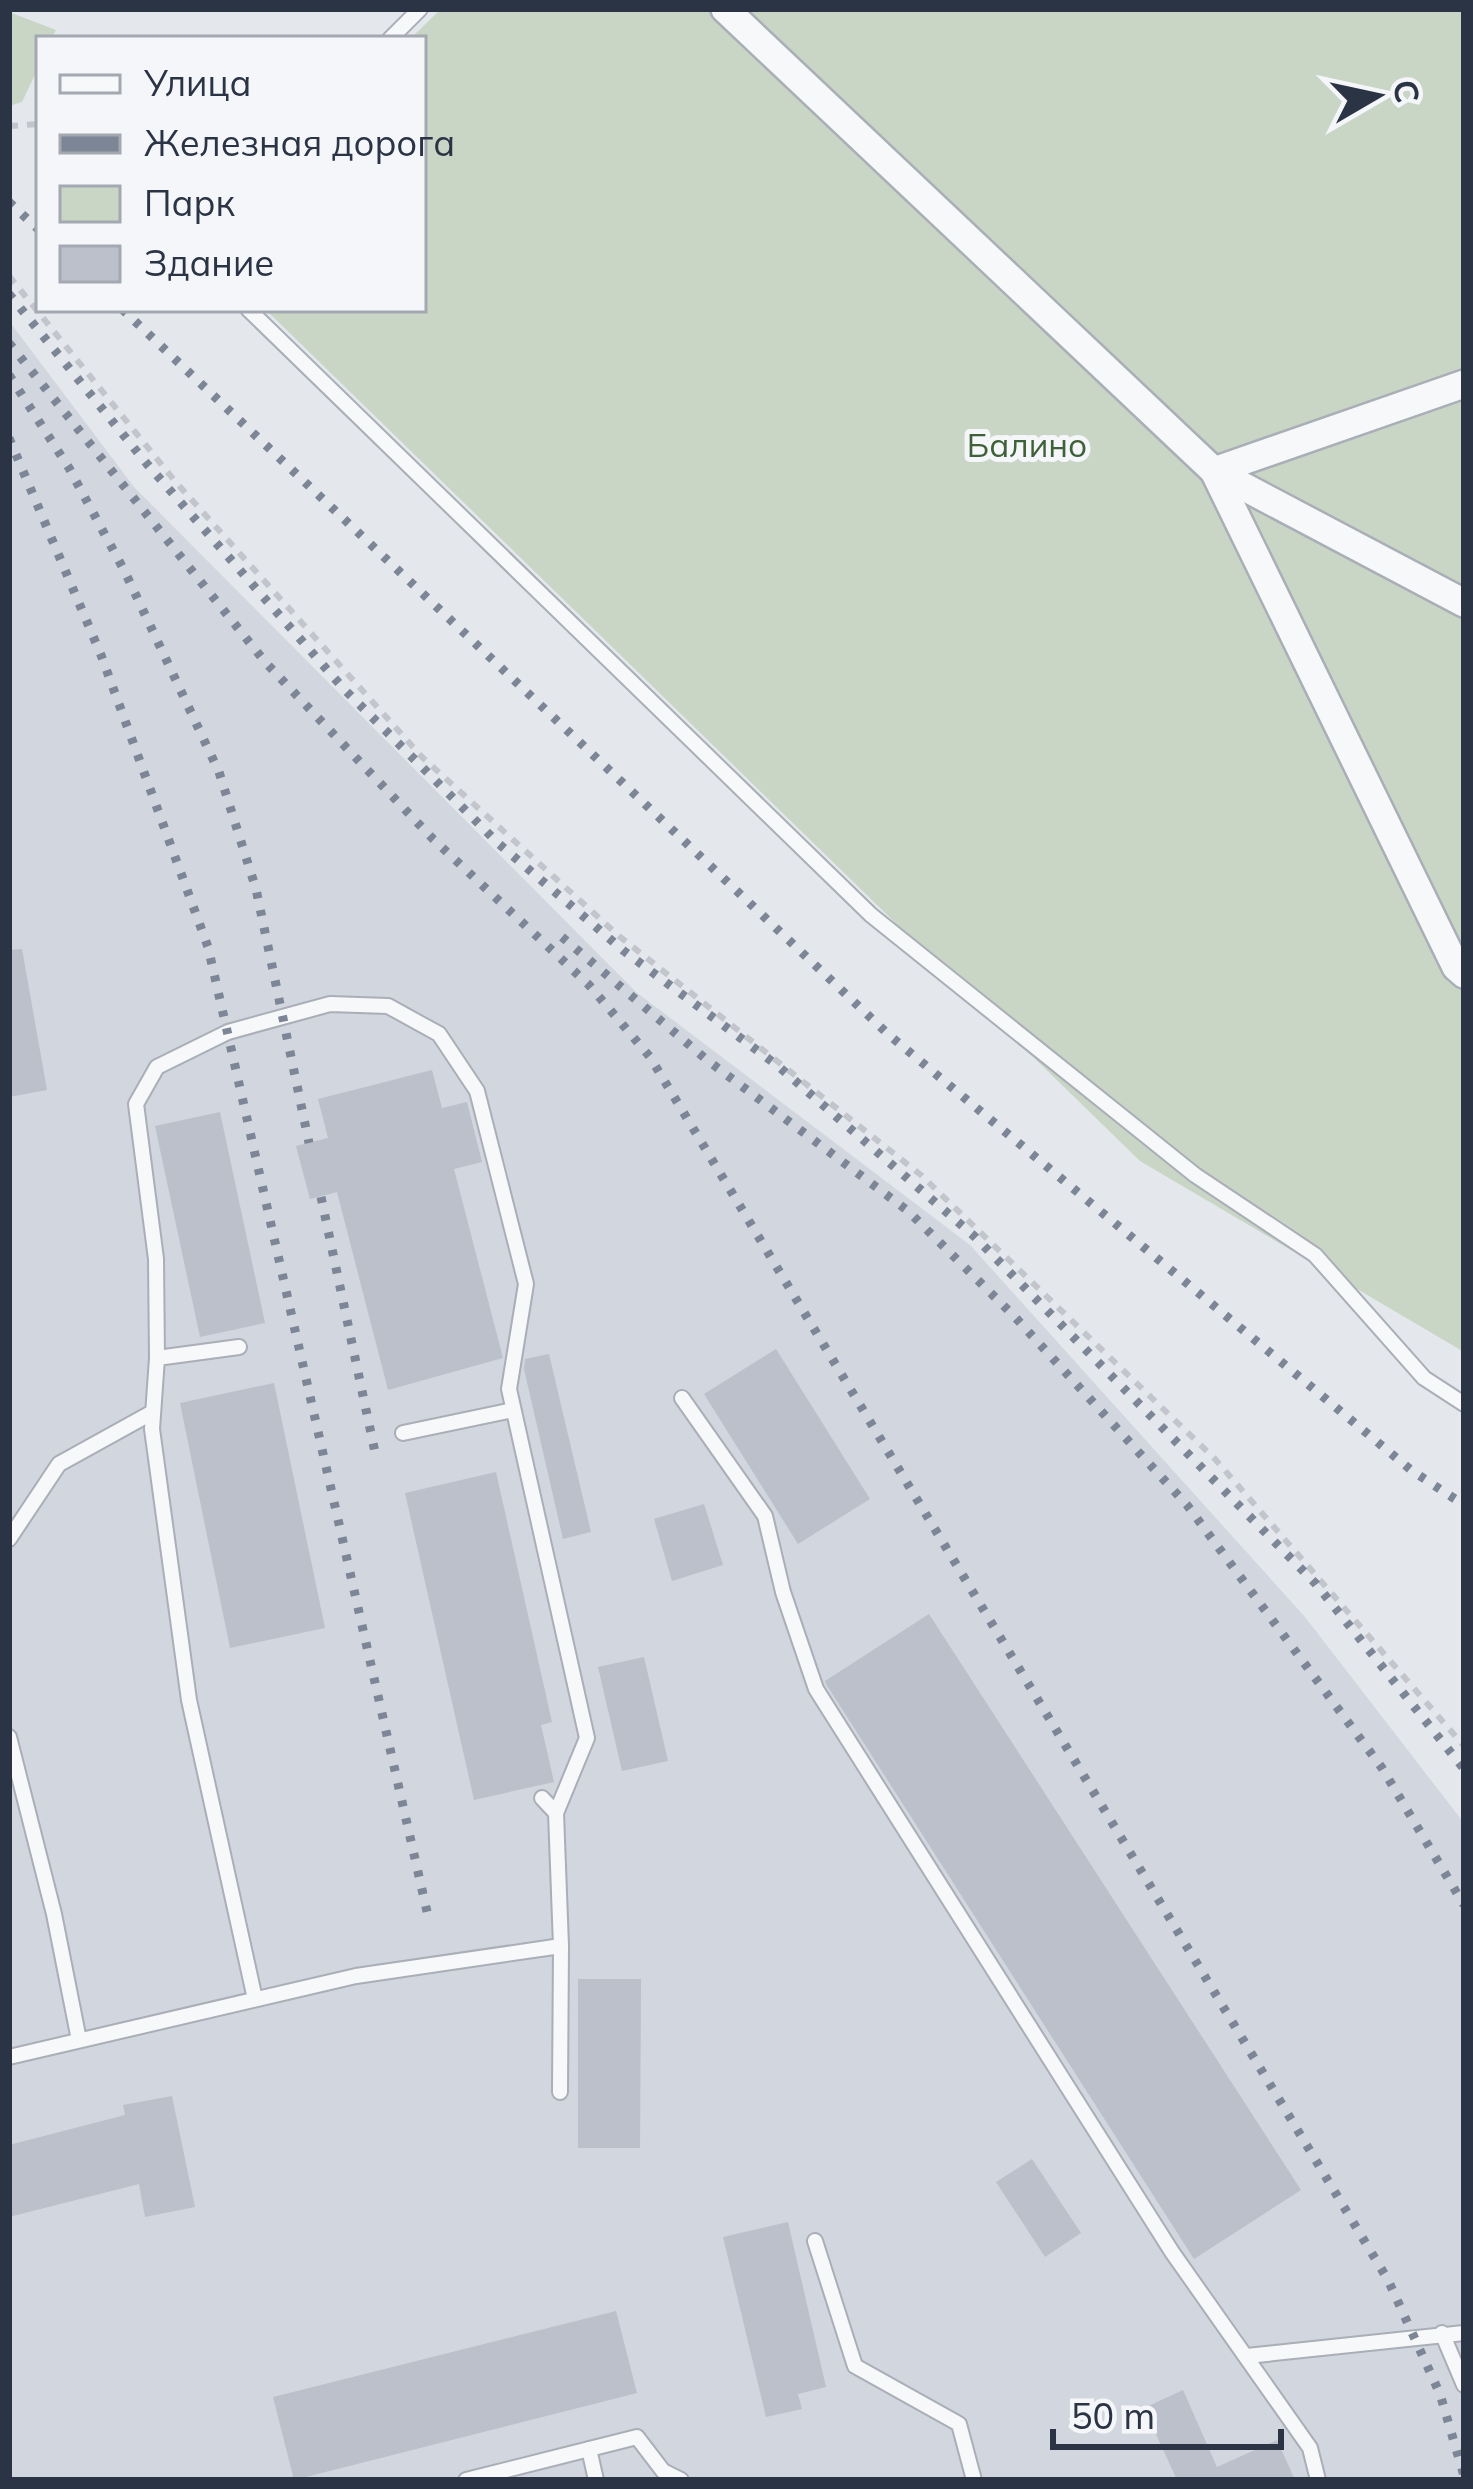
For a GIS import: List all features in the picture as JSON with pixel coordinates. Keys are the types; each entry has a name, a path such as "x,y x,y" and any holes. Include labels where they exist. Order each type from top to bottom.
{"street":[{"path":"724,9 1214,471 1464,603"},
{"path":"1214,471 1464,384"},
{"path":"1214,471 1456,967 1464,974"}],"lane":[{"path":"393,36 421,9"},
{"path":"251,312 871,915 1195,1174 1315,1255 1424,1378 1464,1404"},
{"path":"255,2000 189,1700 152,1429 156,1258 136,1104 158,1067 227,1032 330,1004 388,1006 439,1034 477,1091 526,1284 509,1389 586,1738 556,1814 560,2092"},
{"path":"157,1358 239,1347"},
{"path":"682,1398 765,1516 783,1592 816,1690 1172,2252 1310,2448 1318,2480"},
{"path":"403,1433 513,1410"},
{"path":"9,1539 59,1464 153,1412"},
{"path":"9,1737 54,1914 79,2040"},
{"path":"542,1798 556,1814"},
{"path":"9,2056 356,1976 561,1946"},
{"path":"815,2241 855,2366 959,2424 974,2480"},
{"path":"1442,2333 1464,2385"},
{"path":"1247,2356 1464,2333"},
{"path":"466,2480 637,2437 662,2471 681,2480"},
{"path":"589,2449 596,2480"}],"path":[{"path":"9,276 36,309"},
{"path":"38,312 175,480 422,758 619,936 921,1175 1215,1459 1464,1746"}],"shaded area":[{"path":"9,321 134,487 636,992 970,1245 1305,1617 1464,1823 1464,2480 9,2480"}],"green space":[{"name":"Балино","path":"441,9 1464,9 1464,1352 1140,1161 268,312 426,312 426,36 413,36"},
{"path":"9,12 56,30 53,36 36,36 36,72 22,102 9,106"}],"building":[{"path":"22,949 47,1090 9,1097 9,950"},
{"path":"432,1070 442,1108 467,1102 482,1162 454,1169 503,1358 388,1390 337,1192 310,1199 296,1146 328,1138 318,1099"},
{"path":"220,1112 265,1323 200,1337 155,1126"},
{"path":"776,1349 870,1499 798,1544 704,1394"},
{"path":"549,1354 591,1532 563,1539 524,1369 525,1359"},
{"path":"274,1383 325,1628 230,1648 180,1403"},
{"path":"496,1472 552,1722 541,1725 554,1782 474,1800 405,1493"},
{"path":"704,1504 723,1565 672,1581 654,1519"},
{"path":"929,1614 1301,2190 1194,2259 826,1684"},
{"path":"644,1657 668,1761 622,1771 598,1667"},
{"path":"578,1979 641,1979 640,2148 578,2148"},
{"path":"172,2096 195,2207 145,2217 139,2184 9,2217 9,2145 125,2115 123,2105"},
{"path":"1032,2159 1081,2233 1045,2257 996,2182"},
{"path":"788,2222 826,2387 798,2394 802,2409 766,2417 723,2237"},
{"path":"616,2311 637,2393 294,2480 273,2397"},
{"path":"1183,2390 1217,2467 1277,2440 1295,2480 1177,2480 1144,2408"}],"railway":[{"path":"9,202 36,227"},
{"path":"9,294 147,464 344,689 499,844 624,951 778,1066 974,1236 1316,1584 1464,1769"},
{"path":"125,312 889,1035 1411,1470 1464,1505"},
{"path":"9,343 266,663 433,839 589,985 650,1057 1388,2280 1440,2394 1464,2476"},
{"path":"9,375 69,468 125,572 219,772 256,889 309,1143"},
{"path":"9,438 101,655 208,947 428,1916"},
{"path":"562,937 707,1060 908,1211 1014,1316 1187,1505 1382,1768 1464,1905"},
{"path":"321,1197 376,1457"}]}
